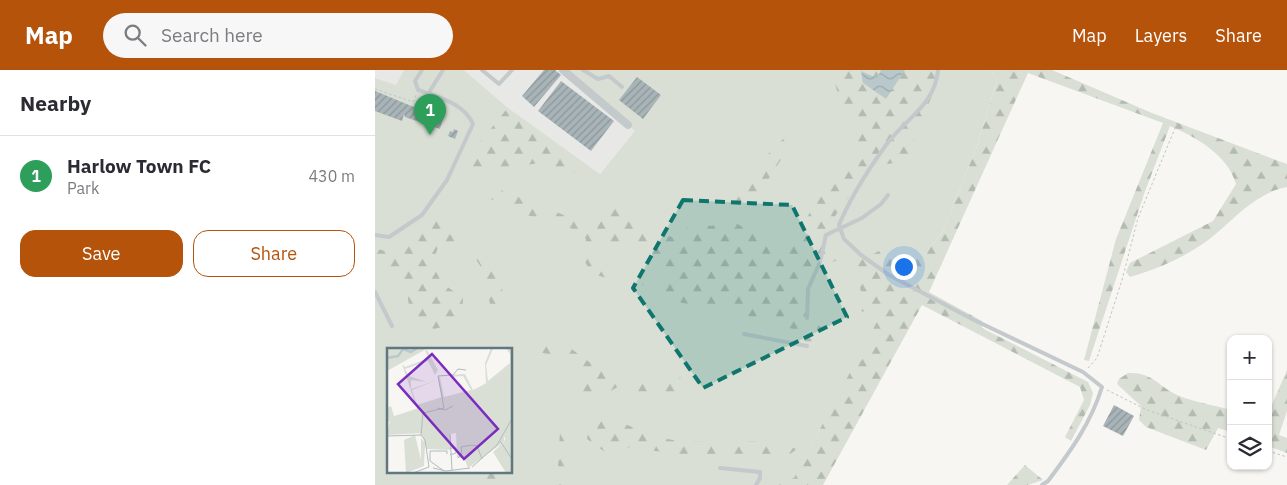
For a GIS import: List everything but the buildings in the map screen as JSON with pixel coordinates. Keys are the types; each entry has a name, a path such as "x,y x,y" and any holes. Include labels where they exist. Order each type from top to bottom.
{"street":[{"path":"563,70 628,125"}],"lane":[{"path":"375,235 389,237 422,215 447,180 473,124 469,114 461,107 418,90 415,81 422,70"},
{"path":"429,94 443,70"},
{"path":"482,70 499,84 512,70"},
{"path":"583,70 598,78 609,76 622,87"},
{"path":"937,70 932,94 919,113 903,124 886,145 847,204 839,225 844,239 861,255 889,275 972,319 1083,372 1102,387 1096,405 1077,442 1048,481 1042,485"},
{"path":"807,318 808,289 820,262 824,240 829,233 861,218 881,204 888,195"},
{"path":"375,292 392,326"},
{"path":"744,334 807,346"},
{"path":"720,468 760,472 760,478 756,485"}],"path":[{"path":"375,89 413,102 418,90"},
{"path":"1083,372 1097,358 1138,218 1178,121"},
{"path":"1102,387 1147,410 1227,438"},
{"path":"1272,452 1287,457"}],"highlighted area":[{"path":"683,200 792,205 847,317 703,388 633,288"}],"shaded area":[{"path":"375,70 404,70 396,86 375,78"},
{"path":"464,70 563,70 636,131 600,174 507,107"}],"green space":[{"path":"404,70 464,70 507,107 600,174 635,131 563,70 991,70 997,80 977,146 942,233 924,255 820,429 791,485 375,485 375,78 396,85"},
{"path":"848,70 944,70 922,118 906,161 882,165 856,186 833,219 829,241 855,263 879,251 903,255 924,255 942,233 977,146 997,80 991,70 1052,70 1152,113 1287,164 1287,187 1275,190 1253,202 1204,243 1187,254 1159,267 1130,277 1126,272 1130,263 1213,221 1236,184 1226,164 1210,148 1170,126 1144,194 1089,361 1084,360 1116,239 1163,123 1028,73 929,292 982,321 982,328 1088,382 1093,393 1090,405 1071,441 1065,437 1084,400 1080,387 922,305 823,485 771,485 794,478 880,316 861,311 860,288 852,271 840,259 805,274 800,302 811,320 828,332 830,341 822,345 809,346 796,330 724,309 682,303 638,283 672,284 666,269 626,244 598,240 594,261 611,279 592,274 584,260 586,239 576,230 514,211 491,199 501,190 591,226 614,208 630,210 658,234 678,238 693,222 711,226 732,221 777,246 796,237 813,207 855,151 856,120 840,103 835,83"},
{"path":"506,110 589,174 556,170 540,163 486,170 466,169 463,163"},
{"path":"788,134 793,141 753,203 728,202 758,164"},
{"path":"436,219 452,236 478,247 501,268 503,305 490,304 483,270 466,244 440,242 432,264 442,283 463,298 462,322 434,329 411,319 405,279 375,259 375,248 388,252 406,243 420,226"},
{"path":"537,343 560,344 569,347 586,360 628,382 657,382 679,367 682,393 662,393 652,390 631,397 618,387 584,405 578,368 555,356 536,351"},
{"path":"1287,370 1287,411 1279,435 1287,438 1287,453 1272,447 1272,405"},
{"path":"1128,373 1136,373 1149,377 1177,395 1227,409 1227,431 1218,428 1206,450 1146,427 1139,420 1141,406 1117,384 1119,379"},
{"path":"605,416 672,440 718,444 725,447 742,442 761,441 797,449 786,457 735,455 692,457 632,447 605,452 587,439 591,421"},
{"path":"560,431 569,441 564,485 557,485"},
{"path":"1025,465 1043,480 1028,485 1007,485"},
{"path":"482,472 503,472 502,485 483,485"}],"water":[{"path":"881,70 905,70 886,99 863,83 861,71 877,78"}],"place":[{"name":"Harlow Town FC","path":"430,135"}]}
